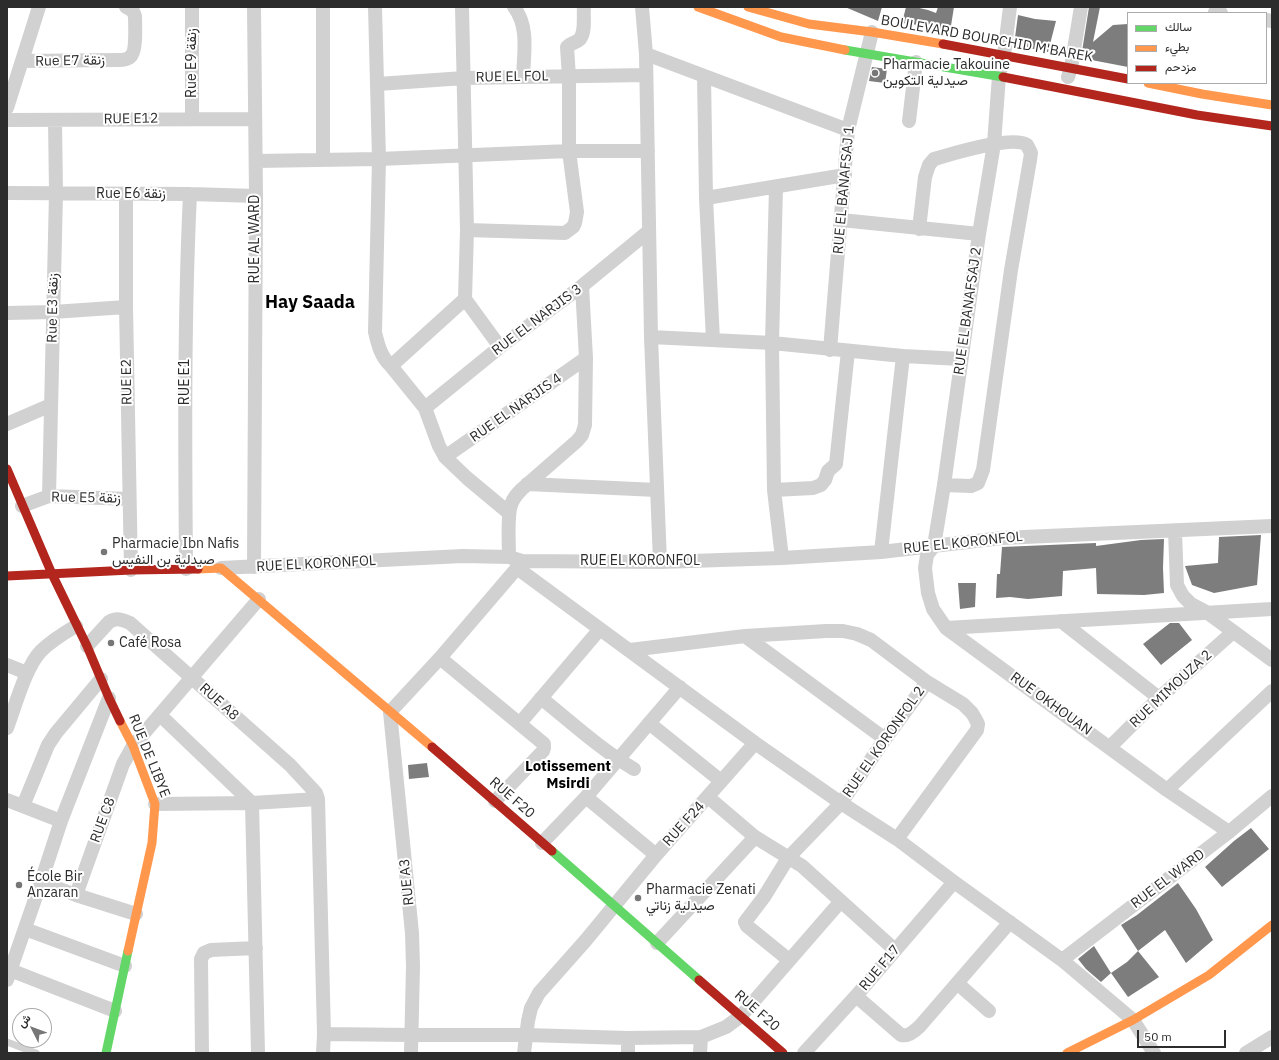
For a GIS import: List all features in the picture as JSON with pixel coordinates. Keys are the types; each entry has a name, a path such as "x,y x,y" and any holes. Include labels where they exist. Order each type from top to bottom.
{"street":[{"path":"7,108 39,7"},
{"name":"Rue E7 زنقة","path":"22,61 126,60 130,58 134,50 135,16 133,11 126,7"},
{"name":"Rue E9 زنقة","path":"192,7 192,119"},
{"name":"RUE AL WARD","path":"254,7 254,119 256,160 254,567"},
{"path":"323,159 324,7"},
{"path":"375,7 379,159 375,332 379,348 384,360 391,366 425,408 438,446 445,457 467,478 510,512 516,562 600,629 755,743 841,803 897,839 1062,960 1133,1020 1154,1053"},
{"path":"462,7 467,230 465,299 500,347"},
{"path":"514,7 520,16 525,35 523,76"},
{"path":"467,230 558,233 569,230 575,223 577,212 569,151 569,77 567,47 571,43 578,41 582,34 584,7"},
{"path":"642,7 646,54 651,337 660,562"},
{"path":"698,7 781,37 867,54 999,76 1197,115 1272,126"},
{"path":"746,25 749,7"},
{"name":"BOULEVARD BOURCHID M'BAREK","path":"749,7 809,24 872,32 1004,55 1127,79"},
{"name":"RUE EL BANAFSAJ 2","path":"934,546 979,234 994,144 999,76 1004,55 1010,7"},
{"path":"1065,89 1071,68 1081,7"},
{"name":"RUE EL BANAFSAJ 1","path":"830,350 848,130 872,32"},
{"path":"646,54 848,130"},
{"path":"909,120 916,62"},
{"name":"RUE EL FOL","path":"378,84 464,78 523,76 569,77 646,75"},
{"path":"704,76 706,198 713,340"},
{"path":"1159,84 1203,88 1272,105"},
{"path":"1197,115 1203,88"},
{"name":"RUE E12","path":"7,120 254,119"},
{"name":"Rue E3 زنقة","path":"49,496 56,193 55,120"},
{"path":"919,229 925,177 929,165 934,159 994,144 1021,142 1027,145 1029,148 1030,160 1011,270 983,470 978,483 971,486 944,485"},
{"path":"256,160 379,159 569,151 648,151"},
{"path":"706,198 845,175"},
{"path":"776,186 772,343 774,490 782,558"},
{"name":"Rue E6 زنقة","path":"7,192 256,196"},
{"name":"RUE E2","path":"126,194 128,499 131,570"},
{"name":"RUE E1","path":"186,569 185,386 187,263 190,194"},
{"path":"841,220 979,234"},
{"name":"RUE EL NARJIS 3","path":"425,408 500,347 582,286 649,231"},
{"name":"RUE EL NARJIS 4","path":"510,512 511,505 515,497 527,484 570,448 582,435 585,426 586,358 582,286"},
{"path":"391,366 465,299"},
{"path":"7,313 53,312 126,307"},
{"path":"651,337 772,343 830,350 961,359"},
{"path":"774,490 813,488 821,485 826,480 828,471 836,464 848,351"},
{"path":"882,552 903,356"},
{"name":"RUE EL NARJIS 4","path":"445,457 586,358"},
{"path":"7,424 51,405"},
{"name":"RUE DE LIBYE","path":"7,469 52,574 87,646 109,698 133,746 155,804 152,843 106,1053"},
{"path":"527,484 657,490"},
{"name":"Rue E5 زنقة","path":"22,506 49,496 128,499"},
{"name":"RUE EL KORONFOL","path":"7,576 131,570 254,567 463,556 516,562 660,562 782,558 882,552 1002,538 1272,526"},
{"path":"1175,531 1177,585 1183,596 1191,604 1208,613 1272,660"},
{"name":"RUE OKHOUAN","path":"934,546 927,555 925,568 928,593 932,609 946,628 1167,790 1229,832"},
{"path":"390,712 440,658 516,562"},
{"name":"RUE F20","path":"221,568 495,801 783,1053"},
{"name":"RUE C8","path":"76,895 123,764 133,746 259,599"},
{"path":"946,628 1272,609"},
{"name":"RUE A8","path":"87,646 109,622 117,619 130,623 290,765 313,789 318,800"},
{"path":"1061,621 1159,698"},
{"path":"7,728 33,660 50,642 76,626"},
{"path":"520,724 600,629"},
{"path":"630,650 745,636 843,631 857,634 871,640 927,682 963,704 972,713 978,724 977,730 897,839"},
{"name":"RUE MIMOUZA 2","path":"1110,747 1159,698 1233,632"},
{"path":"745,636 886,739"},
{"path":"440,658 544,744 544,748 495,801"},
{"path":"7,665 27,673"},
{"path":"23,806 48,745 56,733 101,679"},
{"name":"RUE EL KORONFOL 2","path":"789,960 747,926 745,922 764,897 788,858 841,803 927,682"},
{"path":"542,843 586,797 680,687"},
{"path":"1167,790 1272,692"},
{"path":"109,698 61,820 9,975 115,1011"},
{"path":"541,698 584,734 618,760 634,770"},
{"name":"RUE A3","path":"390,712 412,933 413,966 411,1053"},
{"path":"160,715 252,803 258,1053"},
{"path":"649,724 721,781"},
{"name":"RUE F24","path":"524,1053 531,1008 539,993 586,940 656,855 755,743"},
{"name":"RUE EL WARD","path":"1062,960 1229,832 1272,796"},
{"path":"586,797 656,855"},
{"path":"708,797 754,837 802,866 895,950"},
{"path":"7,800 61,820"},
{"path":"155,804 252,803 318,800 324,1034 323,1053"},
{"path":"657,944 754,837"},
{"path":"41,882 136,914"},
{"name":"RUE F17","path":"804,1053 856,996 954,882"},
{"path":"324,1034 412,1036 526,1035 628,1038 702,1037 726,1027 741,1016 841,901"},
{"path":"856,996 901,1035 905,1036 910,1034 920,1026 1010,922"},
{"path":"1067,1053 1133,1020 1209,975 1272,925"},
{"path":"25,929 125,966"},
{"path":"202,1053 201,959 204,953 211,950 256,948"},
{"path":"956,983 989,1010"},
{"path":"700,1053 702,1037"},
{"path":"1246,1053 1272,1037"},
{"path":"628,1038 628,1053"}],"lane":[{"path":"7,1042 36,1053"}],"building":[{"path":"845,7 882,7 878,21"},
{"path":"906,7 915,7 936,13 938,7 954,7 950,32 926,26 902,23"},
{"path":"1089,7 1100,7 1093,42 1113,25 1127,24 1127,67 1081,58"},
{"path":"1018,15 1035,19 1056,21 1048,52 1014,45"},
{"path":"872,67 887,69 885,83 869,81"},
{"path":"1261,535 1257,585 1214,593 1192,585 1185,566 1218,563 1219,537"},
{"path":"1164,539 1164,593 1144,595 1097,594 1096,568 1063,571 1062,596 1028,599 1010,597 996,598 997,574 1000,574 1002,547 1096,543 1096,546 1141,540"},
{"path":"958,583 976,583 975,607 960,609"},
{"path":"1170,623 1179,623 1192,640 1161,665 1143,644"},
{"path":"427,763 429,777 409,779 408,765"},
{"path":"1251,828 1269,849 1222,887 1205,867"},
{"path":"1178,883 1196,909 1213,940 1186,963 1165,930 1138,951 1121,925 1137,915"},
{"path":"1094,946 1111,973 1101,982 1086,969 1078,959"},
{"path":"1138,951 1159,977 1128,997 1111,973 1127,962"}],"traffic: fast":[{"path":"845,50 1003,77"},
{"path":"552,851 699,980"},
{"path":"106,1053 128,951"}],"traffic: slow":[{"path":"698,7 781,37 845,50"},
{"path":"748,7 809,24 872,32 943,44"},
{"path":"1153,84 1202,94 1272,105"},
{"path":"198,569 221,568 432,747"},
{"path":"120,721 133,746 155,804 152,843 128,951"},
{"path":"1067,1053 1133,1020 1209,975 1272,925"}],"traffic: jam":[{"path":"943,44 1127,79"},
{"path":"1003,77 1197,115 1272,126"},
{"path":"7,469 52,574 87,646 120,721"},
{"path":"7,576 131,570 198,569"},
{"path":"432,747 552,851"},
{"path":"699,980 783,1053"}],"place":[{"name":"Pharmacie Takouine صيدلية التكوين","path":"875,73"},
{"name":"Pharmacie Ibn Nafis صيدلية بن النفيس","path":"104,552"},
{"name":"Café Rosa","path":"111,643"},
{"name":"École Bir Anzaran","path":"19,885"},
{"name":"Pharmacie Zenati صيدلية زناتي","path":"638,898"}],"district":[{"name":"Hay Saada","path":"310,303"},
{"name":"Lotissement Msirdi","path":"568,776"}]}
